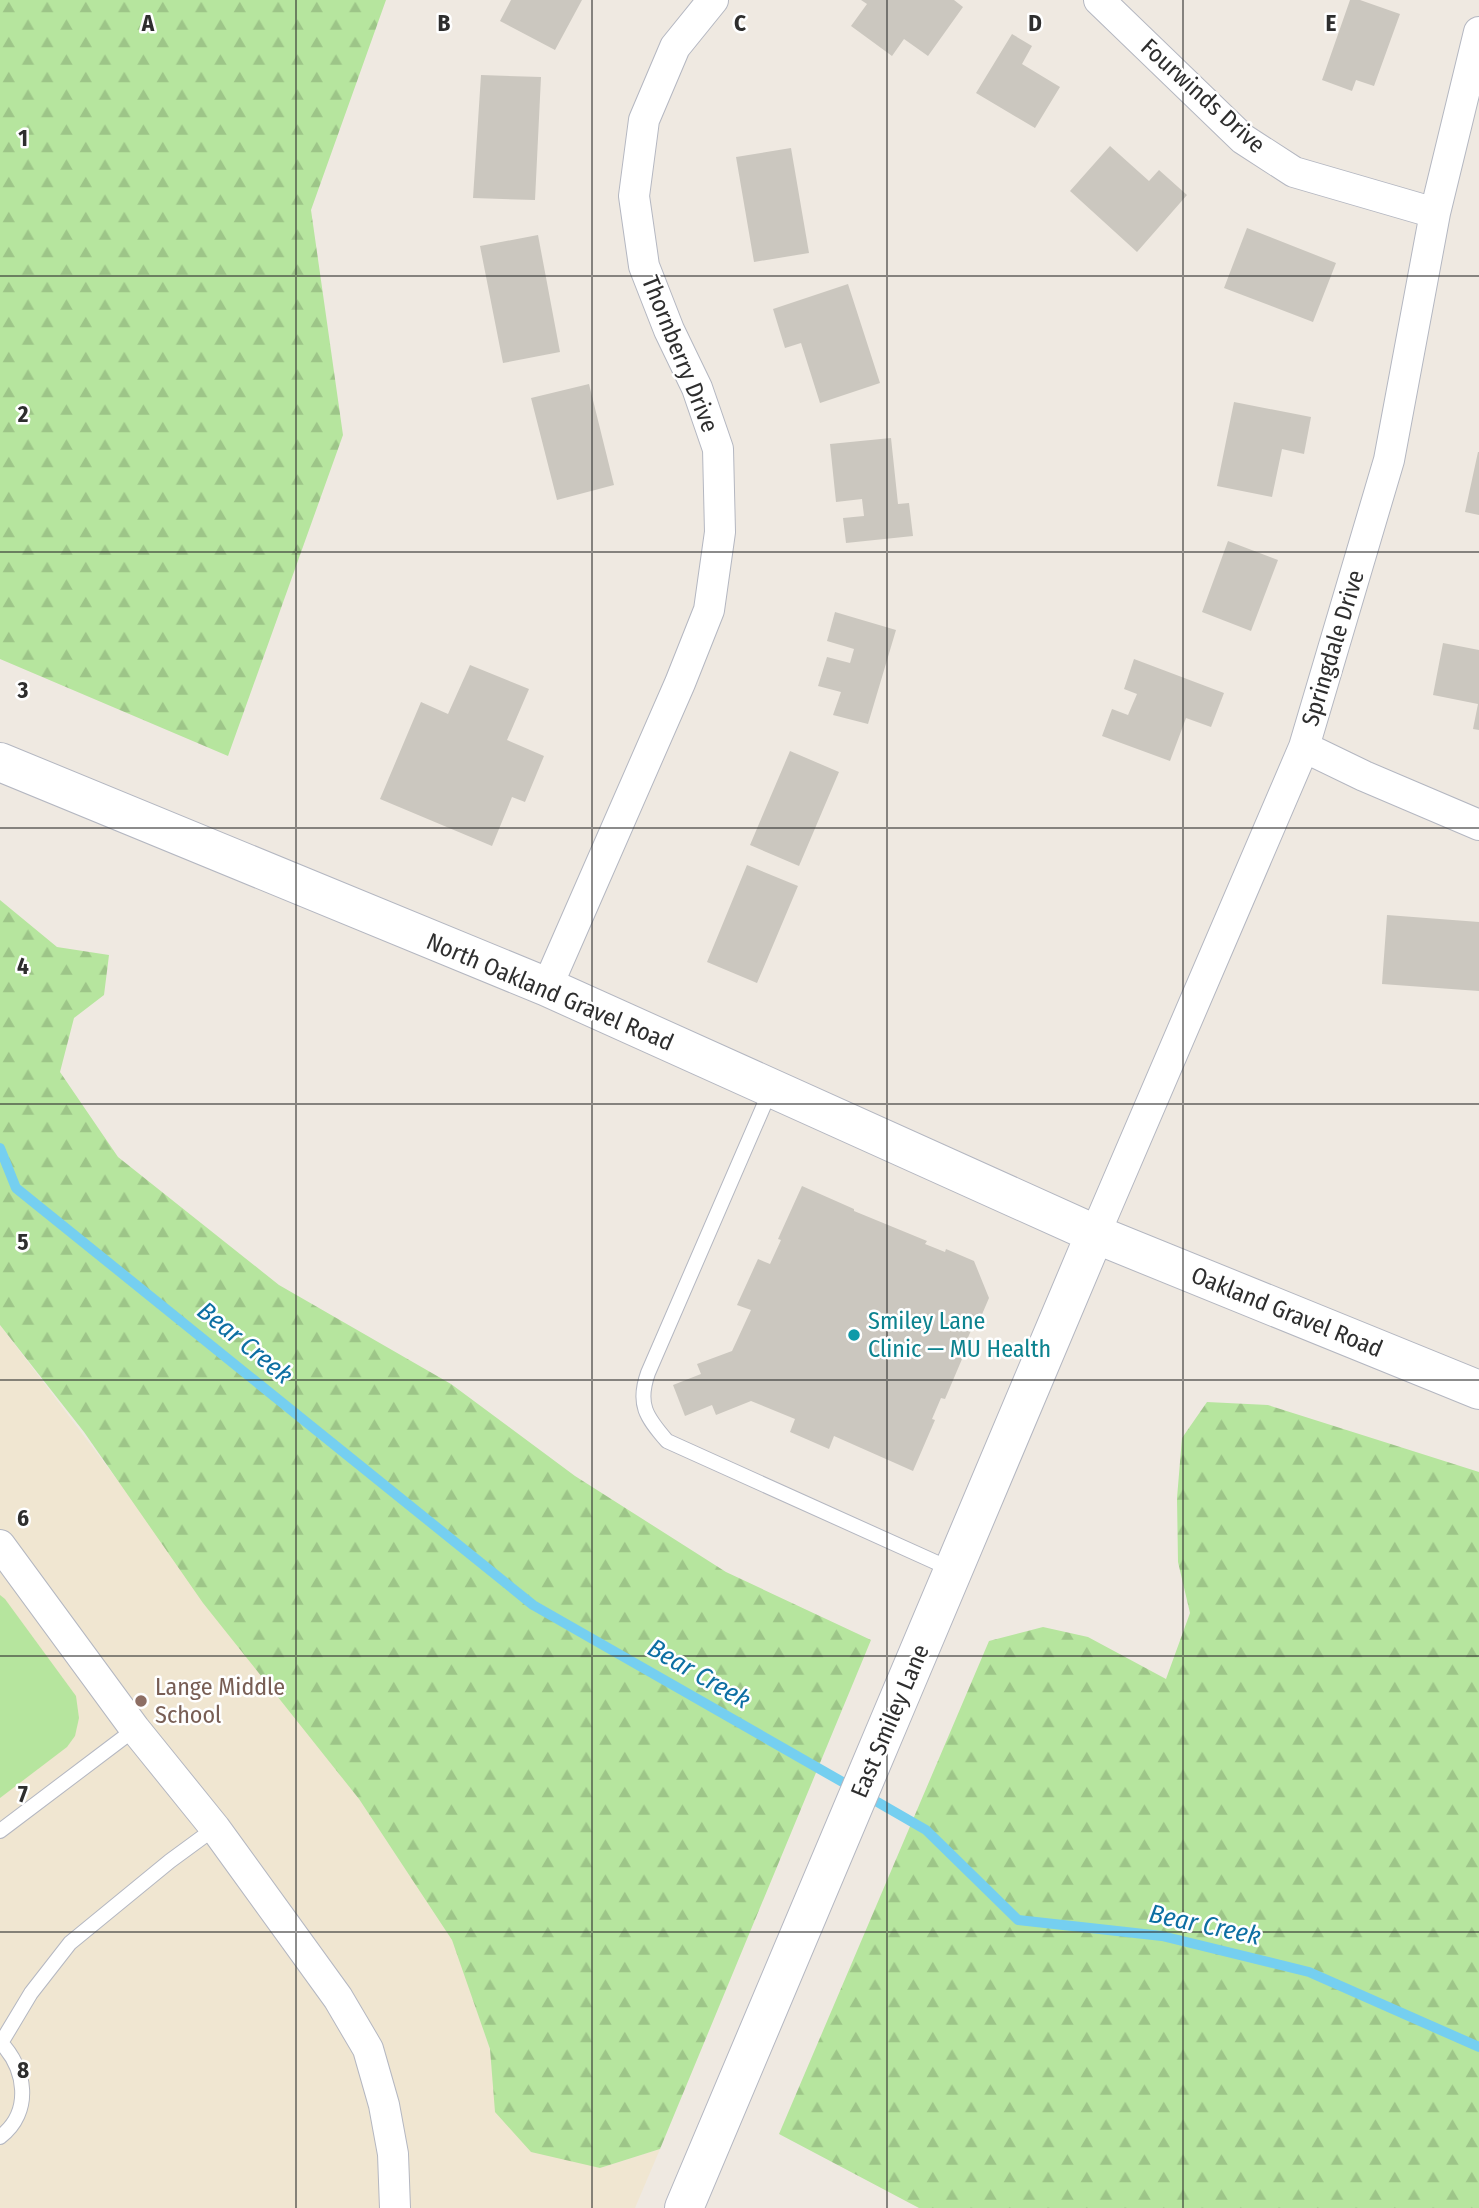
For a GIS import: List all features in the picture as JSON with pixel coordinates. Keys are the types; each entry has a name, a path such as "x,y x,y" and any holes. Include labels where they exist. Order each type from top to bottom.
{"street":[{"name":"Thornberry Drive","path":"547,987 709,610 720,532 718,449 697,387 669,330 644,266 634,196 643,121 675,47 713,0"},
{"name":"Fourwinds Drive","path":"1099,0 1243,139 1294,172 1435,213"},
{"name":"Springdale Drive","path":"1095,1234 1304,747 1389,460 1435,213 1479,32"},
{"path":"1304,747 1479,825"},
{"name":"North Oakland Gravel Road","path":"0,762 547,987 1095,1234"},
{"name":"Oakland Gravel Road","path":"1095,1234 1479,1390"},
{"name":"East Smiley Lane","path":"684,2208 1095,1234"},
{"path":"0,1545 135,1729 215,1828 338,1998 368,2049 384,2105 393,2154 395,2208"}],"lane":[{"path":"771,1088 648,1373 642,1392 645,1411 667,1441 955,1570"},
{"path":"0,1831 135,1729"},
{"path":"0,2137 18,2115 23,2095 22,2076 14,2058 1,2043 31,1993 70,1943 170,1861 215,1828"}],"shaded area":[{"name":"Lange Middle School","path":"0,1325 359,1799 453,1940 490,2049 496,2112 600,2168 660,2149 635,2208 0,2208"}],"green space":[{"path":"0,0 386,0 311,210 343,435 228,756 0,659"},
{"path":"0,900 57,947 109,955 104,995 74,1018 60,1072 118,1157 279,1285 451,1384 575,1476 726,1572 871,1640 660,2149 600,2168 531,2152 495,2112 490,2049 452,1940 359,1799 203,1603 84,1432 0,1325"},
{"path":"1207,1402 1268,1405 1479,1472 1479,2208 919,2208 779,2134 989,1641 1043,1627 1088,1637 1166,1679 1190,1613 1178,1562 1177,1498 1182,1438"},
{"path":"0,1595 76,1696 79,1718 75,1736 67,1747 0,1798"}],"building":[{"path":"511,0 582,0 555,50 500,21"},
{"path":"861,0 954,0 963,7 928,56 904,39 892,56 851,26 867,4"},
{"path":"1350,0 1360,0 1400,14 1374,86 1356,80 1352,91 1322,80"},
{"path":"1012,34 1032,46 1022,64 1060,87 1035,128 976,93"},
{"path":"481,75 541,77 535,200 473,198"},
{"path":"1110,146 1149,181 1159,170 1187,195 1137,252 1070,191"},
{"path":"791,148 809,253 754,262 736,157"},
{"path":"1247,228 1336,263 1313,322 1224,288"},
{"path":"538,235 560,352 503,363 480,246"},
{"path":"848,284 880,383 820,403 801,343 785,348 773,309"},
{"path":"589,384 614,485 557,500 531,398"},
{"path":"1234,402 1311,417 1304,454 1282,449 1272,497 1217,486"},
{"path":"891,438 898,504 909,503 913,536 846,543 843,518 864,516 862,499 836,502 830,444"},
{"path":"1479,452 1479,515 1465,512"},
{"path":"1228,541 1278,560 1251,631 1202,612"},
{"path":"835,612 896,630 868,724 833,715 841,692 818,686 827,657 850,663 854,649 827,641"},
{"path":"1443,643 1479,650 1479,730 1473,729 1478,704 1433,695"},
{"path":"1134,659 1224,693 1211,727 1186,718 1170,761 1102,736 1112,709 1128,715 1137,694 1124,689"},
{"path":"470,665 529,689 507,740 544,756 525,802 512,797 492,846 380,799 421,702 448,714"},
{"path":"790,751 839,772 799,866 750,845"},
{"path":"747,865 798,886 757,983 707,962"},
{"path":"1387,915 1479,922 1479,991 1382,984"},
{"name":"Smiley Lane Clinic — MU Health","path":"802,1186 927,1241 925,1244 945,1252 946,1249 974,1261 989,1298 977,1326 974,1324 965,1344 968,1345 945,1399 941,1398 932,1419 935,1420 913,1471 834,1436 829,1449 790,1432 795,1419 751,1401 716,1415 712,1405 685,1416 673,1385 701,1374 697,1364 732,1351 751,1310 737,1305 758,1259 770,1264"}],"waterway":[{"name":"Bear Creek","path":"0,1148 16,1188 533,1605 853,1788"},
{"name":"Bear Creek","path":"867,1796 926,1830 1018,1920 1162,1936 1309,1972 1479,2047"}],"place":[{"name":"Smiley Lane Clinic — MU Health","path":"854,1335"},
{"name":"Lange Middle School","path":"141,1701"}]}
